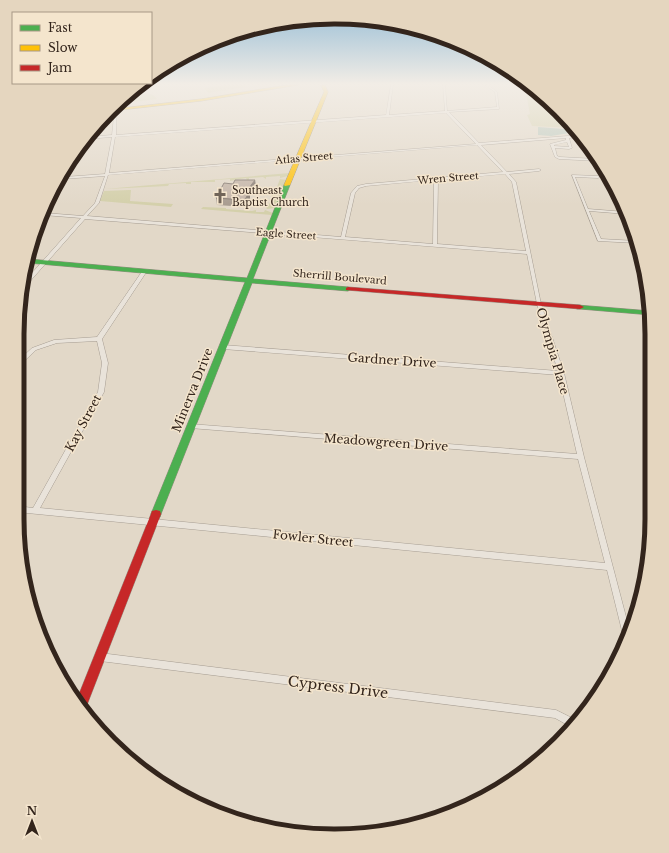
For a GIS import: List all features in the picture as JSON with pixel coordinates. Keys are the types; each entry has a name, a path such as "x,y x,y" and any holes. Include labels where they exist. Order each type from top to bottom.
{"street":[{"path":"29,279 97,203 103,191 114,136 114,125"},
{"path":"95,137 262,125"},
{"name":"Minerva Drive","path":"83,701 190,426 223,347 267,232 298,159 311,125"},
{"name":"Olympia Place","path":"462,125 477,144 514,182 539,304 561,373 625,628"},
{"path":"553,148 570,147 567,137"},
{"name":"Atlas Street","path":"67,178 574,137"},
{"path":"568,141 552,144 556,156 559,158 591,160"},
{"name":"Wren Street","path":"342,238 352,193 358,187 366,185 538,170"},
{"path":"598,178 573,176 598,240 631,242"},
{"path":"434,245 436,179"},
{"path":"587,210 620,213"},
{"name":"Eagle Street","path":"49,215 529,253"},
{"name":"Sherrill Boulevard","path":"33,261 249,281 644,312"},
{"path":"24,358 34,349 56,341 99,339 145,271"},
{"name":"Kay Street","path":"36,511 101,392 105,363 99,339"},
{"name":"Gardner Drive","path":"223,347 561,373"},
{"name":"Meadowgreen Drive","path":"190,426 581,457"},
{"name":"Fowler Street","path":"24,510 609,567"},
{"name":"Cypress Drive","path":"100,657 556,714 569,721"}],"shaded area":[{"path":"531,125 563,125 566,128"},
{"path":"538,127 567,129 571,133 551,136 538,135"},
{"path":"290,173 288,176 280,178 280,176 266,177 266,179 263,177 249,178 249,180 247,180 246,178 230,181 230,179 215,180 215,182 191,182 191,184 169,184 168,186 105,189"},
{"path":"280,179 287,180 275,208 267,209 265,206 268,206 273,196 271,195 272,192 275,192"},
{"path":"131,190 130,201 173,204 171,207 100,201 104,191"},
{"path":"203,207 252,211 256,210 256,212 264,212 265,210 273,213 272,215 201,209"}],"building":[{"path":"235,180 255,180 246,192 249,192 245,200 216,198 224,183 233,184"}],"traffic: fast":[{"path":"156,514 287,185"},
{"path":"33,261 348,289"},
{"path":"580,307 644,312"}],"traffic: slow":[{"path":"287,185 312,125"}],"traffic: jam":[{"path":"348,289 580,307"},
{"path":"83,701 156,514"}],"place":[{"name":"Southeast Baptist Church","path":"220,196"}]}
